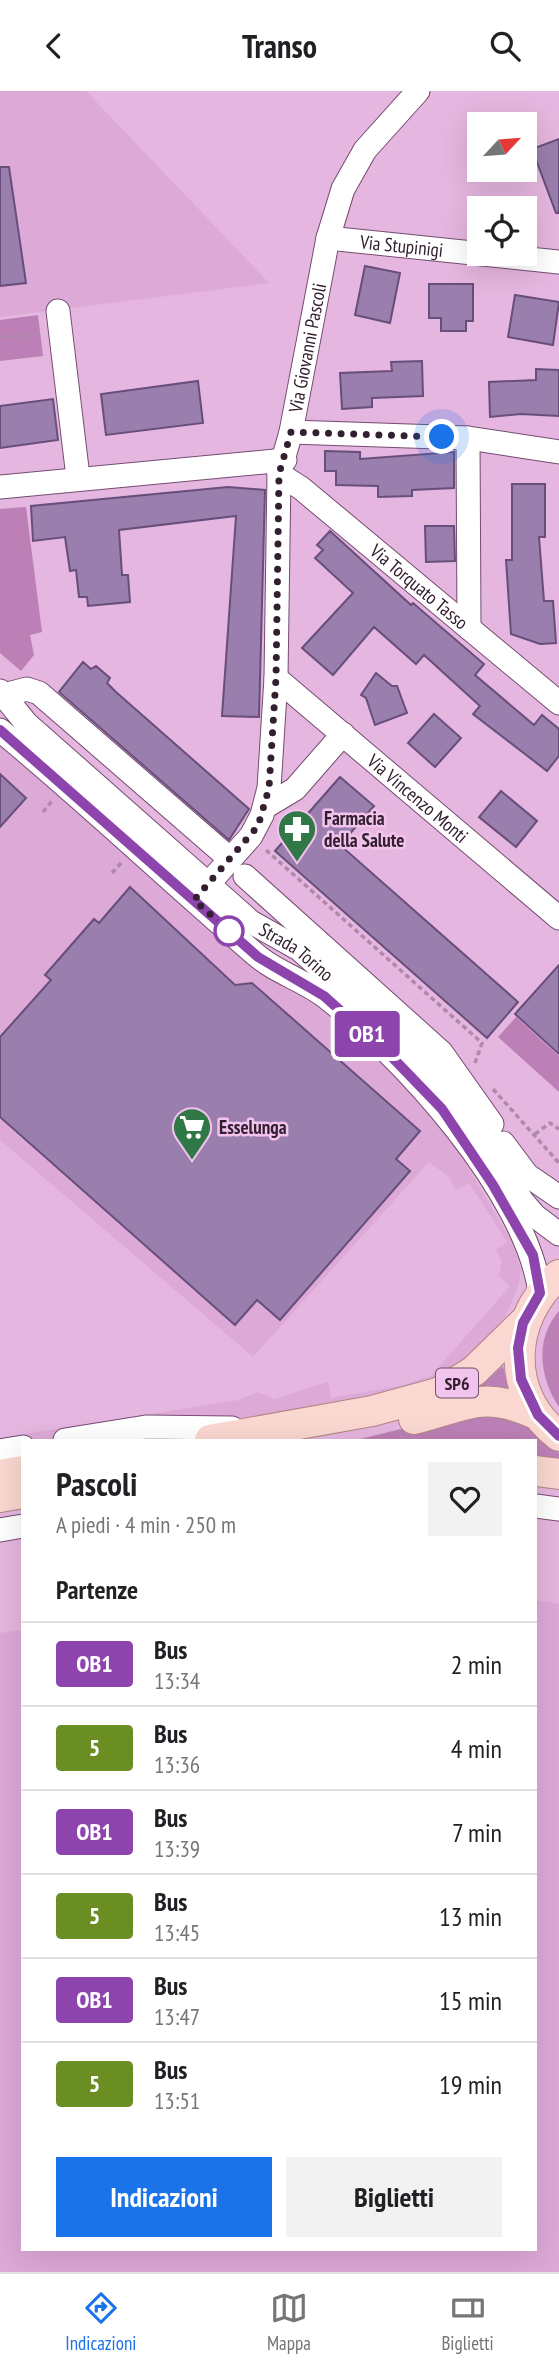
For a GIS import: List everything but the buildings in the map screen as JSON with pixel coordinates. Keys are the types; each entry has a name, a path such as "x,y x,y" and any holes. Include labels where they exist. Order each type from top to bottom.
{"main road":[{"name":"SP6","path":"216,1439 372,1411 438,1393 474,1371 523,1323 549,1284"},
{"name":"SP6","path":"523,1323 518,1348 521,1379 538,1415 559,1436"},
{"name":"SP6","path":"322,1439 483,1401 510,1403 538,1415"},
{"path":"0,1475 21,1471"},
{"path":"537,1471 559,1474"},
{"path":"0,1497 21,1493"}],"street":[{"name":"Via Giovanni Pascoli","path":"201,892 239,860 265,807 272,764 282,467 328,238 343,189 365,150 418,91"},
{"name":"Via Stupinigi","path":"328,238 559,262"},
{"path":"59,322 78,477"},
{"path":"291,432 468,438 559,452"},
{"path":"468,438 469,628"},
{"path":"0,487 78,477 282,467"},
{"name":"Via Torquato Tasso","path":"282,467 301,488 559,703"},
{"name":"Via Vincenzo Monti","path":"276,678 559,918"},
{"name":"Strada Torino","path":"549,1284 464,1140 427,1093 389,1054 324,996 258,957 201,892 26,723 2,693 27,689 39,693 239,860 305,941 401,1040 467,1114 522,1201 535,1216 559,1234"},
{"name":"Strada Torino","path":"0,730 201,892 251,922 305,941 441,1052 514,1161 559,1197"},
{"path":"265,807 295,789 343,734"},
{"path":"467,1114 492,1125"},
{"path":"71,1439 146,1427 274,1430"},
{"path":"0,1451 21,1447"},
{"path":"537,1506 559,1509"},
{"path":"0,1530 21,1526"}],"path":[{"path":"0,337 59,322"},
{"path":"43,812 54,800"},
{"path":"239,860 261,846 482,1043 472,1070"},
{"path":"113,873 123,860"},
{"path":"490,1085 559,1163"},
{"path":"535,1134 550,1123 559,1129"}],"shaded area":[{"path":"0,91 86,91 269,283 0,317"},
{"path":"38,315 43,356 0,361 0,320"},
{"path":"26,507 42,632 30,635 34,655 21,671 0,653 0,509"},
{"path":"0,722 425,1095 512,1242 521,1269 519,1284 502,1324 482,1347 441,1379 336,1409 119,1439 21,1439 0,1456 0,1438 239,1400 257,1392 274,1399 328,1382 331,1398 403,1385 431,1376 510,1286 499,1276 502,1262 496,1250 507,1242 469,1183 456,1190 448,1176 429,1162 253,1357 0,1140"},
{"path":"516,1017 559,1056 559,1092 498,1037"},
{"path":"559,1311 559,1407 547,1384 542,1359 546,1334"},
{"path":"503,1366 508,1389 475,1390"},
{"path":"478,1410 522,1420 559,1453 559,1465 537,1462 537,1439 360,1439"},
{"path":"537,1600 559,1604 559,2272 0,2272 0,1633 21,1630 21,2251 537,2251"}],"bus line":[{"name":"OB1","path":"0,730 258,957 324,996 389,1054 442,1109 493,1185 537,1266 540,1293 523,1323 518,1348 521,1379 527,1399 538,1415 559,1436"}],"place":[{"name":"Farmacia della Salute","path":"297,863"},
{"name":"Esselunga","path":"192,1161"}],"route":[{"path":"229,931 194,900 258,826 269,788 276,678 279,474 291,432 442,437"}]}
